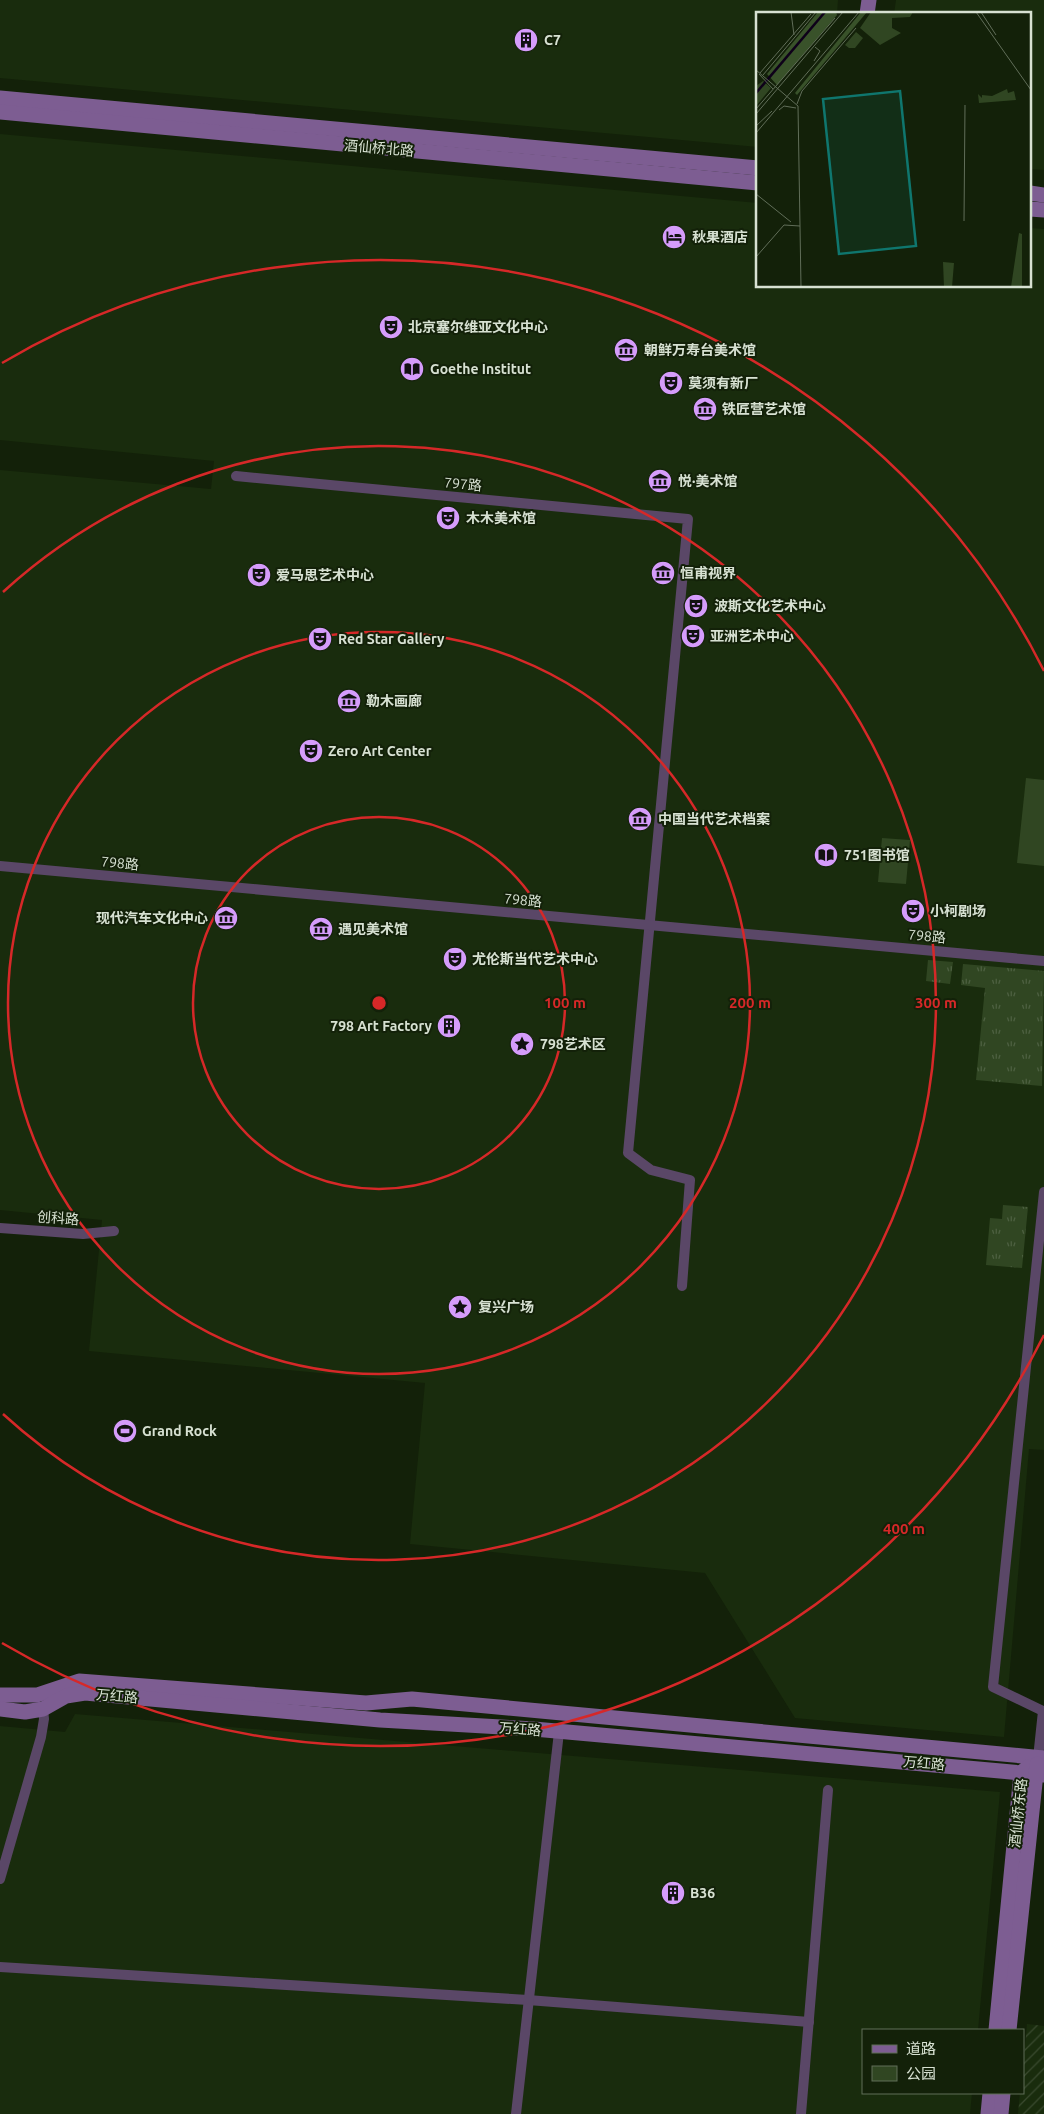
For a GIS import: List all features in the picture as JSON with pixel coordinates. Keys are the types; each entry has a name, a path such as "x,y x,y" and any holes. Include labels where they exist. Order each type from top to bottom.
{"street":[{"name":"酒仙桥北路","path":"0,98 756,168"},
{"name":"酒仙桥北路","path":"0,112 756,184"},
{"name":"797路","path":"236,476 688,519 650,925"},
{"name":"798路","path":"0,866 1044,961"},
{"path":"650,925 628,1152 651,1170 690,1180 682,1286"},
{"path":"1041,1758 1043,1711 993,1687 1044,1192"},
{"name":"创科路","path":"0,1228 83,1234 114,1231"},
{"name":"万红路","path":"0,1695 36,1695 80,1681 366,1703 412,1699 1041,1758"},
{"name":"万红路","path":"0,1709 25,1712 43,1709 66,1696 85,1693 380,1720 559,1732 1033,1774"},
{"path":"0,1879 41,1737 44,1719 43,1709"},
{"path":"516,2114 559,1732"},
{"name":"酒仙桥东路","path":"996,2029 1033,1774 1041,1758"},
{"name":"酒仙桥东路","path":"1009,2029 1033,1774"},
{"path":"801,2114 828,1790"},
{"path":"0,1967 528,2000 809,2022"},
{"path":"988,2114 990,2094"},
{"path":"1001,2114 1003,2094"}],"shaded area":[{"path":"0,0 838,0 837,12 756,12 756,147 0,78"},
{"path":"896,0 1044,0 1044,170 1032,169 1032,12 894,12"},
{"name":"798艺术区","path":"0,134 756,203 756,288 1032,288 1032,228 1044,229 1044,1450 1029,1449 1004,1737 795,1718 705,1573 410,1544 425,1383 89,1351 102,1220 0,1210 0,470 211,489 214,461 0,440"},
{"path":"75,1714 1000,1792 978,2029 862,2029 862,2094 972,2094 970,2114 0,2114 0,1726 65,1732"},
{"path":"1027,2024 1044,2026 1044,2114 1018,2114 1020,2094 1024,2094 1024,2058"}],"green space":[{"path":"1026,778 1044,780 1044,866 1017,863"},
{"path":"882,838 910,840 906,884 878,882"},
{"path":"928,960 953,962 950,984 926,981"},
{"path":"963,964 1044,971 1042,1086 976,1080 985,988 961,985"},
{"path":"1003,1205 1028,1207 1022,1268 986,1265 990,1218 1002,1219"}],"place":[{"name":"C7","path":"526,40"},
{"name":"秋果酒店","path":"674,237"},
{"name":"北京塞尔维亚文化中心","path":"391,327"},
{"name":"朝鲜万寿台美术馆","path":"626,350"},
{"name":"Goethe Institut","path":"412,369"},
{"name":"莫须有新厂","path":"671,383"},
{"name":"铁匠营艺术馆","path":"705,409"},
{"name":"悦·美术馆","path":"660,481"},
{"name":"木木美术馆","path":"448,518"},
{"name":"恒甫视界","path":"663,573"},
{"name":"爱马思艺术中心","path":"259,575"},
{"name":"波斯文化艺术中心","path":"696,606"},
{"name":"亚洲艺术中心","path":"693,636"},
{"name":"Red Star Gallery","path":"320,639"},
{"name":"勒木画廊","path":"349,701"},
{"name":"Zero Art Center","path":"311,751"},
{"name":"中国当代艺术档案","path":"640,819"},
{"name":"751图书馆","path":"826,855"},
{"name":"小柯剧场","path":"913,911"},
{"name":"现代汽车文化中心","path":"226,918"},
{"name":"遇见美术馆","path":"321,929"},
{"name":"尤伦斯当代艺术中心","path":"455,959"},
{"name":"798 Art Factory","path":"449,1026"},
{"name":"798艺术区","path":"522,1044"},
{"name":"复兴广场","path":"460,1307"},
{"name":"Grand Rock","path":"125,1431"},
{"name":"B36","path":"673,1893"}]}
